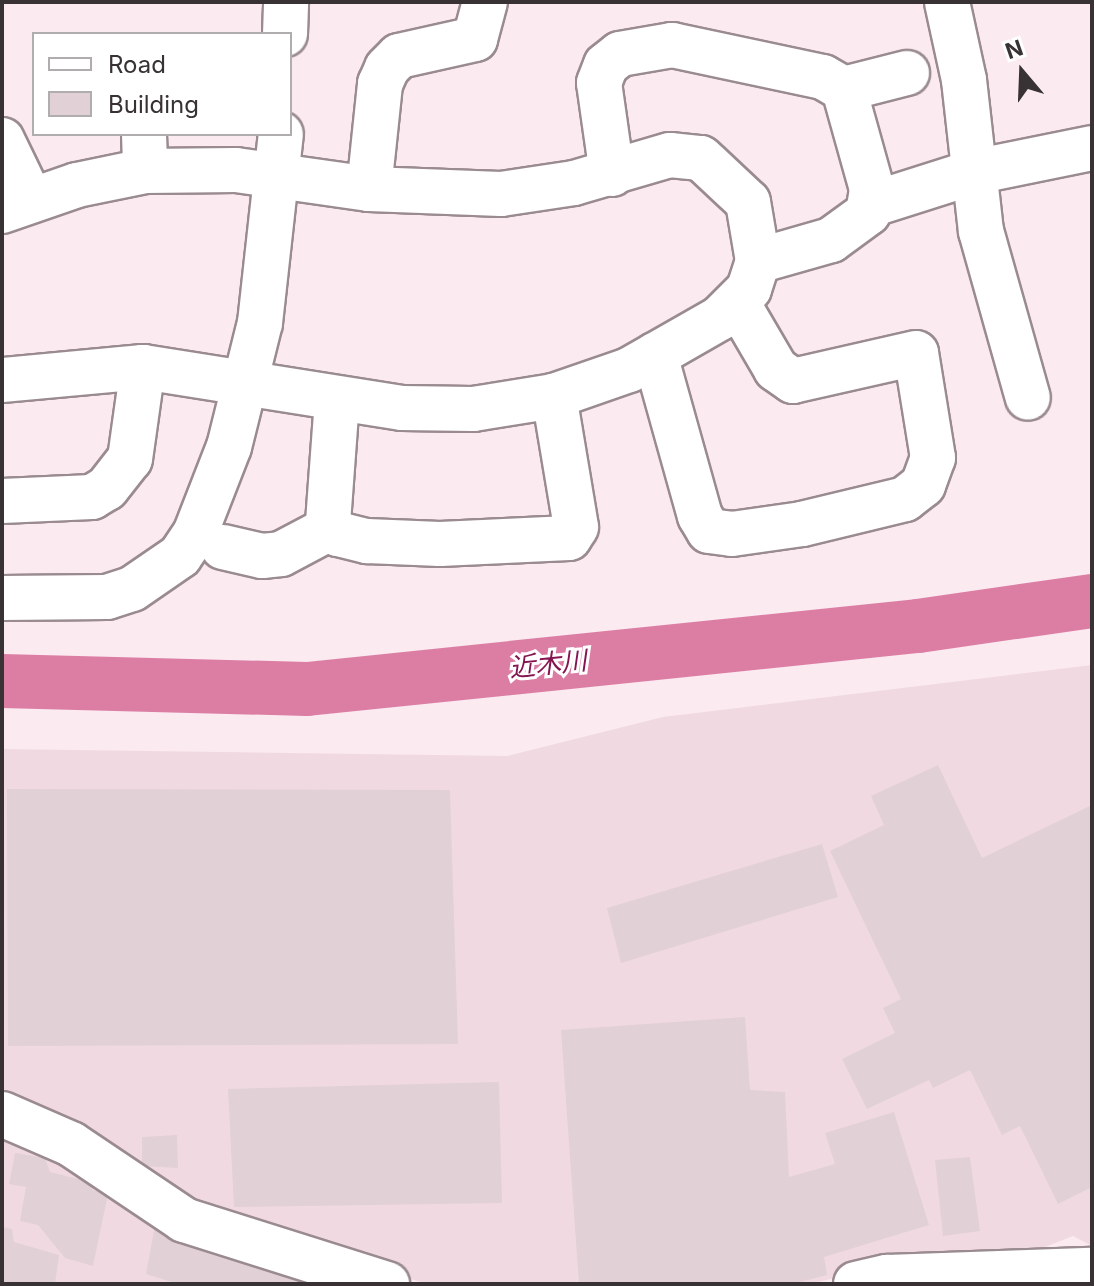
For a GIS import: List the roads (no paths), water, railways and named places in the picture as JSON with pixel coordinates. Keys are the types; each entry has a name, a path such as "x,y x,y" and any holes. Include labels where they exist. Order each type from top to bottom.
{"street":[{"path":"285,32 286,2"},
{"path":"369,189 380,84 387,68 399,56 475,39 485,2"},
{"path":"947,2 964,80 981,231 1028,398"},
{"path":"612,174 599,83 606,65 620,54 672,45 823,77 844,89 865,156 870,205"},
{"path":"844,89 907,73"},
{"path":"2,140 16,206 145,153 197,168 280,154 369,189 501,194 612,174 670,155 701,158 748,202 758,261 738,304 655,355 554,396 473,409 337,400 143,367 2,380"},
{"path":"758,261 831,240 852,228 870,205 974,172 1092,148"},
{"path":"2,598 107,597 132,589 180,556 210,505 245,385 260,323 280,154"},
{"path":"655,355 700,516 709,531 732,534 802,524 905,499 923,485 933,458 916,353 793,381 776,369 738,304"},
{"path":"2,501 92,497 107,488 130,459 143,367"},
{"path":"337,400 327,513 332,527 367,541 413,544 569,538 576,527 554,396"},
{"path":"223,547 262,556 281,554 332,527"},
{"path":"2,1114 71,1144 184,1220 387,1284"},
{"path":"878,1282 1092,1270"}],"waterway":[{"name":"近木川","path":"2,681 307,689 918,626 1092,601"}]}
